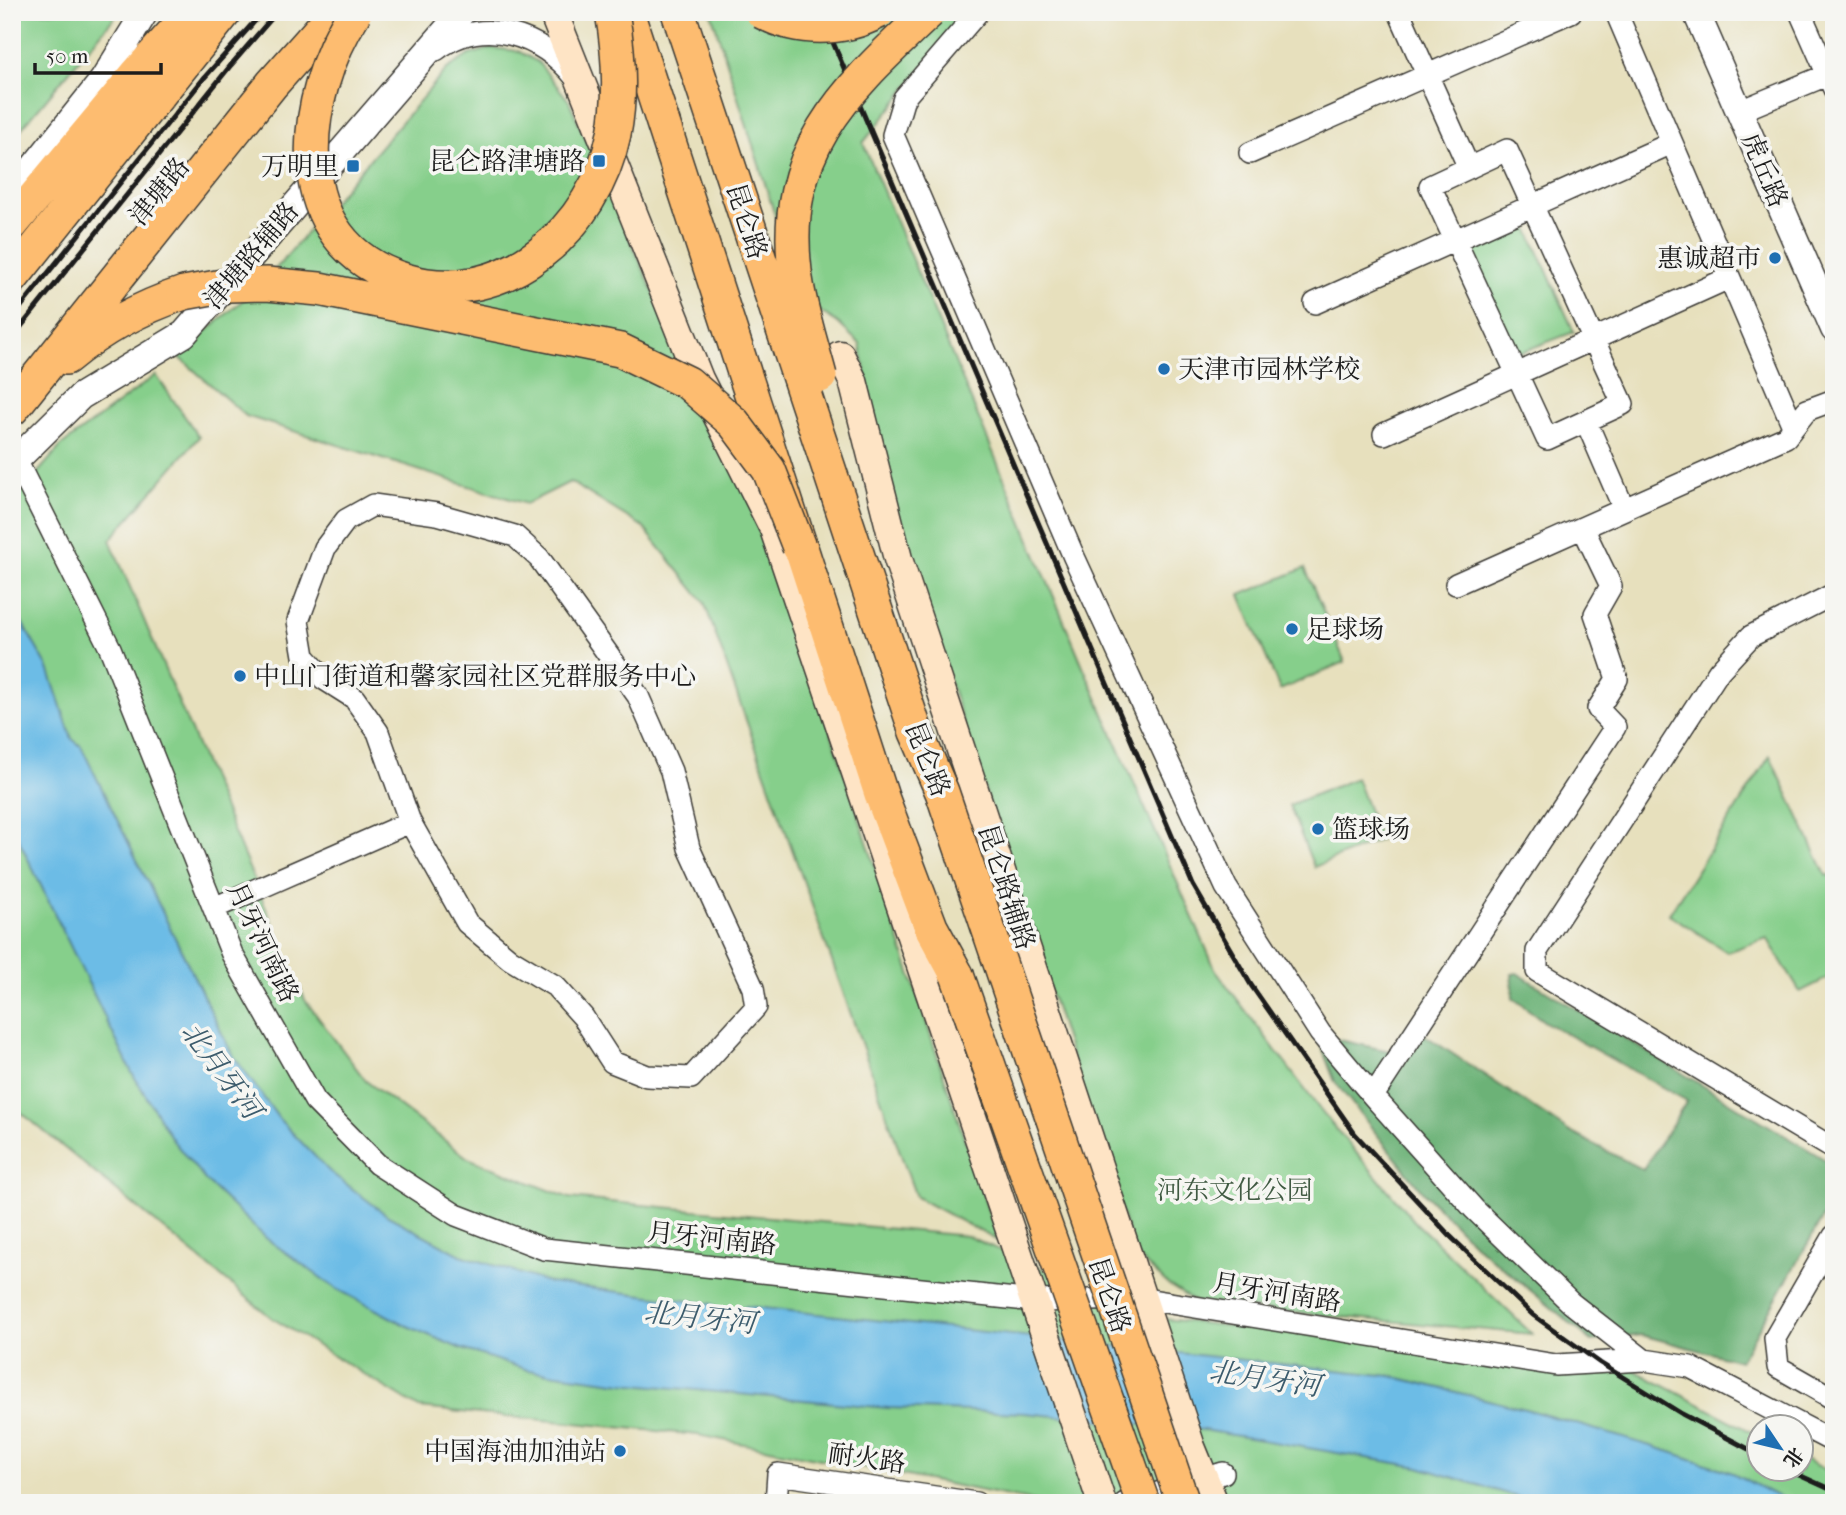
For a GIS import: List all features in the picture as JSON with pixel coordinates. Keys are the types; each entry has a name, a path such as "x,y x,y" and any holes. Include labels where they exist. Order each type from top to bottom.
{"highway":[{"path":"136,75 175,12"},
{"path":"12,224 192,12"},
{"path":"12,278 225,12"},
{"name":"津塘路","path":"12,371 308,12"},
{"path":"12,409 272,84 336,12"},
{"path":"355,12 333,49 315,105 312,174 332,224 345,243 360,255 405,280 450,286 475,284 523,266 548,250 571,226 594,190 614,135 618,109 619,53 612,12"},
{"path":"627,12 882,797 931,927 957,975"},
{"name":"昆仑路","path":"645,12 938,908 957,975 1143,1503"},
{"name":"昆仑路","path":"678,12 916,732 942,792 1206,1490"},
{"path":"701,12 784,279 830,365"},
{"path":"762,12 788,23 820,26 842,24 878,12"},
{"path":"929,12 875,62 826,121 804,173 793,226 794,259 830,365 926,717 942,792"},
{"path":"12,416 58,366 90,338 153,304 184,293 228,285 267,284 319,289 429,313 602,345 668,372 722,410 754,445 769,470 799,547"}],"main road":[{"path":"553,12 578,81 699,379 774,529 1102,1503"},
{"name":"昆仑路辅路","path":"830,365 853,381 898,559 1158,1338 1206,1490"}],"street":[{"path":"12,194 103,79 145,12"},
{"path":"978,12 904,98 893,135 1074,557 1226,887 1320,1033 1373,1096 1474,1209 1571,1303 1644,1360"},
{"path":"1399,12 1469,168"},
{"path":"1250,153 1572,12"},
{"path":"1616,12 1793,426"},
{"name":"虎丘路","path":"1696,12 1745,108 1829,292 1834,329"},
{"name":"虎丘路","path":"1711,12 1745,108"},
{"path":"1745,108 1830,82 1800,12"},
{"name":"津塘路辅路","path":"14,462 81,396 184,334 460,13"},
{"path":"423,59 458,36 488,31 504,32 543,47 565,65 578,81"},
{"path":"1315,303 1672,143"},
{"path":"1507,150 1623,404 1547,439 1430,186 1469,168 1507,150"},
{"path":"1384,434 1729,278"},
{"path":"1456,584 1786,437 1807,410 1834,400"},
{"path":"1586,421 1624,509"},
{"name":"月牙河南路","path":"14,462 110,648 232,954 314,1101 377,1164 456,1215 544,1249 1035,1301 1145,1299 1556,1365 1644,1360 1690,1367 1834,1442"},
{"path":"373,505 437,514 515,536 539,558 638,696 671,771 689,848 753,988 757,1007 691,1078 647,1076 612,1062 583,1017 555,986 510,959 467,923 410,822 378,732 354,698 324,679 304,656 298,621 325,548 346,520 373,505"},
{"path":"1373,1096 1615,727 1598,709 1617,679 1595,614 1611,586 1583,528"},
{"path":"1834,594 1751,636 1719,671 1537,951 1537,971 1834,1149"},
{"path":"214,908 410,822"},
{"path":"1834,1236 1775,1338 1778,1367 1834,1399"},
{"name":"耐火路","path":"776,1503 778,1474 976,1503"},
{"path":"1125,1503 1206,1490"}],"green space":[{"path":"12,12 119,12 12,140"},
{"name":"河东文化公园","path":"711,12 968,12 863,143 1083,666 1216,971 1324,1115 1416,1223 1532,1334 1198,1304 1166,1283 1135,1254 890,497 860,344 838,323 815,308 777,222"},
{"path":"492,48 518,51 538,62 569,101 679,350 754,509 788,601 998,1241 916,1197 704,602 643,527 570,482 526,504 246,416 178,356 267,279 447,69 469,55"},
{"path":"1527,226 1574,332 1516,354 1468,252"},
{"path":"156,375 199,437 110,540 305,1000 366,1081 468,1158 569,1198 967,1236 1156,1318 1634,1370 1744,1428 1744,1484 1814,1484 1814,1464 1834,1474 1834,1503 1044,1503 698,1435 419,1408 272,1318 12,1105 12,502 61,446"},
{"name":"足球场","path":"1305,568 1345,662 1280,690 1240,595"},
{"path":"1770,756 1826,875 1834,876 1834,975 1800,992 1767,938 1727,952 1669,914"},
{"path":"1356,778 1380,840 1314,867 1289,805"},
{"path":"1517,973 1834,1165 1834,1198 1740,1361 1641,1335 1592,1341 1474,1244 1423,1192 1335,1082 1317,1035 1407,1055 1423,1034 1570,1132 1643,1170 1687,1101 1545,1022 1513,998 1512,974"}],"water":[{"name":"北月牙河","path":"12,605 48,668 72,739 81,746 232,1054 280,1120 329,1171 388,1216 461,1255 550,1283 712,1304 727,1317 734,1316 745,1306 1391,1376 1529,1410 1671,1452 1733,1473 1744,1479 1744,1484 1754,1484 1790,1503 1537,1503 1419,1467 1203,1430 1024,1413 888,1408 622,1383 528,1370 459,1348 405,1325 335,1288 267,1239 206,1181 174,1142 132,1073 12,826"}],"railway":[{"path":"12,318 204,78 263,12"},
{"path":"12,338 231,65 277,12"},
{"path":"820,12 1193,885 1251,985 1355,1134 1450,1236 1533,1315 1600,1363 1682,1414 1744,1447"},
{"path":"1814,1482 1834,1491"}],"place":[{"name":"昆仑路津塘路","path":"599,161"},
{"name":"万明里","path":"353,166"},
{"name":"惠诚超市","path":"1775,258"},
{"name":"天津市园林学校","path":"1164,369"},
{"name":"足球场","path":"1292,629"},
{"name":"中山门街道和馨家园社区党群服务中心","path":"240,676"},
{"name":"篮球场","path":"1318,829"},
{"name":"中国海油加油站","path":"620,1451"}]}
